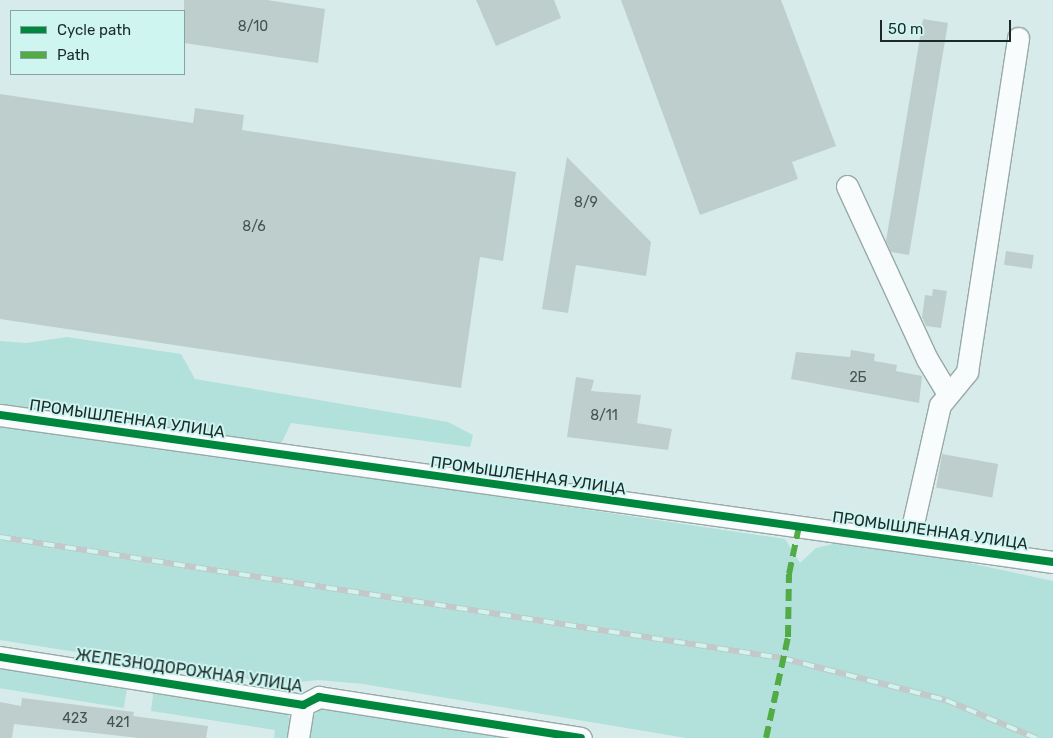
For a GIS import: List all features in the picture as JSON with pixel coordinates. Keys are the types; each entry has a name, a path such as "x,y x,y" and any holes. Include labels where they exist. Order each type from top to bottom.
{"street":[{"path":"910,541 940,404 967,372 1018,38"},
{"path":"847,186 927,359 948,394"},
{"name":"ПРОМЫШЛЕННАЯ УЛИЦА","path":"0,415 1053,562"},
{"name":"ЖЕЛЕЗНОДОРОЖНАЯ УЛИЦА","path":"0,657 303,705 319,697 581,738"},
{"path":"298,738 303,705"}],"shaded area":[{"path":"67,337 181,354 195,379 448,422 473,435 470,447 291,423 272,463 785,539 800,563 816,548 845,541 876,543 1053,581 1053,738 686,738 363,684 319,680 279,684 0,640 0,341 26,343"},
{"path":"0,665 127,685 124,708 0,688"},
{"path":"154,688 285,710 292,722 291,738 274,738 275,730 151,711"},
{"path":"322,707 543,738 305,738 307,722"}],"building":[{"path":"184,0 267,0 325,9 318,63 185,43"},
{"path":"476,0 554,0 561,18 496,46"},
{"path":"621,0 781,0 836,146 792,162 798,179 700,215"},
{"path":"923,19 948,23 909,255 891,252 886,241"},
{"path":"0,94 193,123 195,108 244,115 242,130 516,172 503,261 480,257 461,388 0,319"},
{"path":"567,157 651,242 646,276 576,265 568,313 542,309"},
{"path":"1006,251 1034,255 1032,269 1004,265"},
{"path":"933,289 947,291 941,328 926,326 922,317 925,295 932,296"},
{"path":"851,350 875,354 874,361 897,365 896,371 922,376 919,403 791,379 796,352 850,357"},
{"path":"576,377 594,380 591,391 641,395 637,423 672,429 668,450 567,437"},
{"path":"942,454 998,464 992,497 936,487"},
{"path":"22,698 134,712 133,716 208,726 206,738 139,738 14,724 12,738 0,738 0,702 21,706"}],"railway":[{"path":"0,537 782,658 946,700 1036,738"}],"marked path":[{"path":"766,738 788,637 789,574 799,526"}],"cycle path":[{"path":"0,415 1053,562"},
{"path":"0,657 303,705 319,697 581,738"}]}
